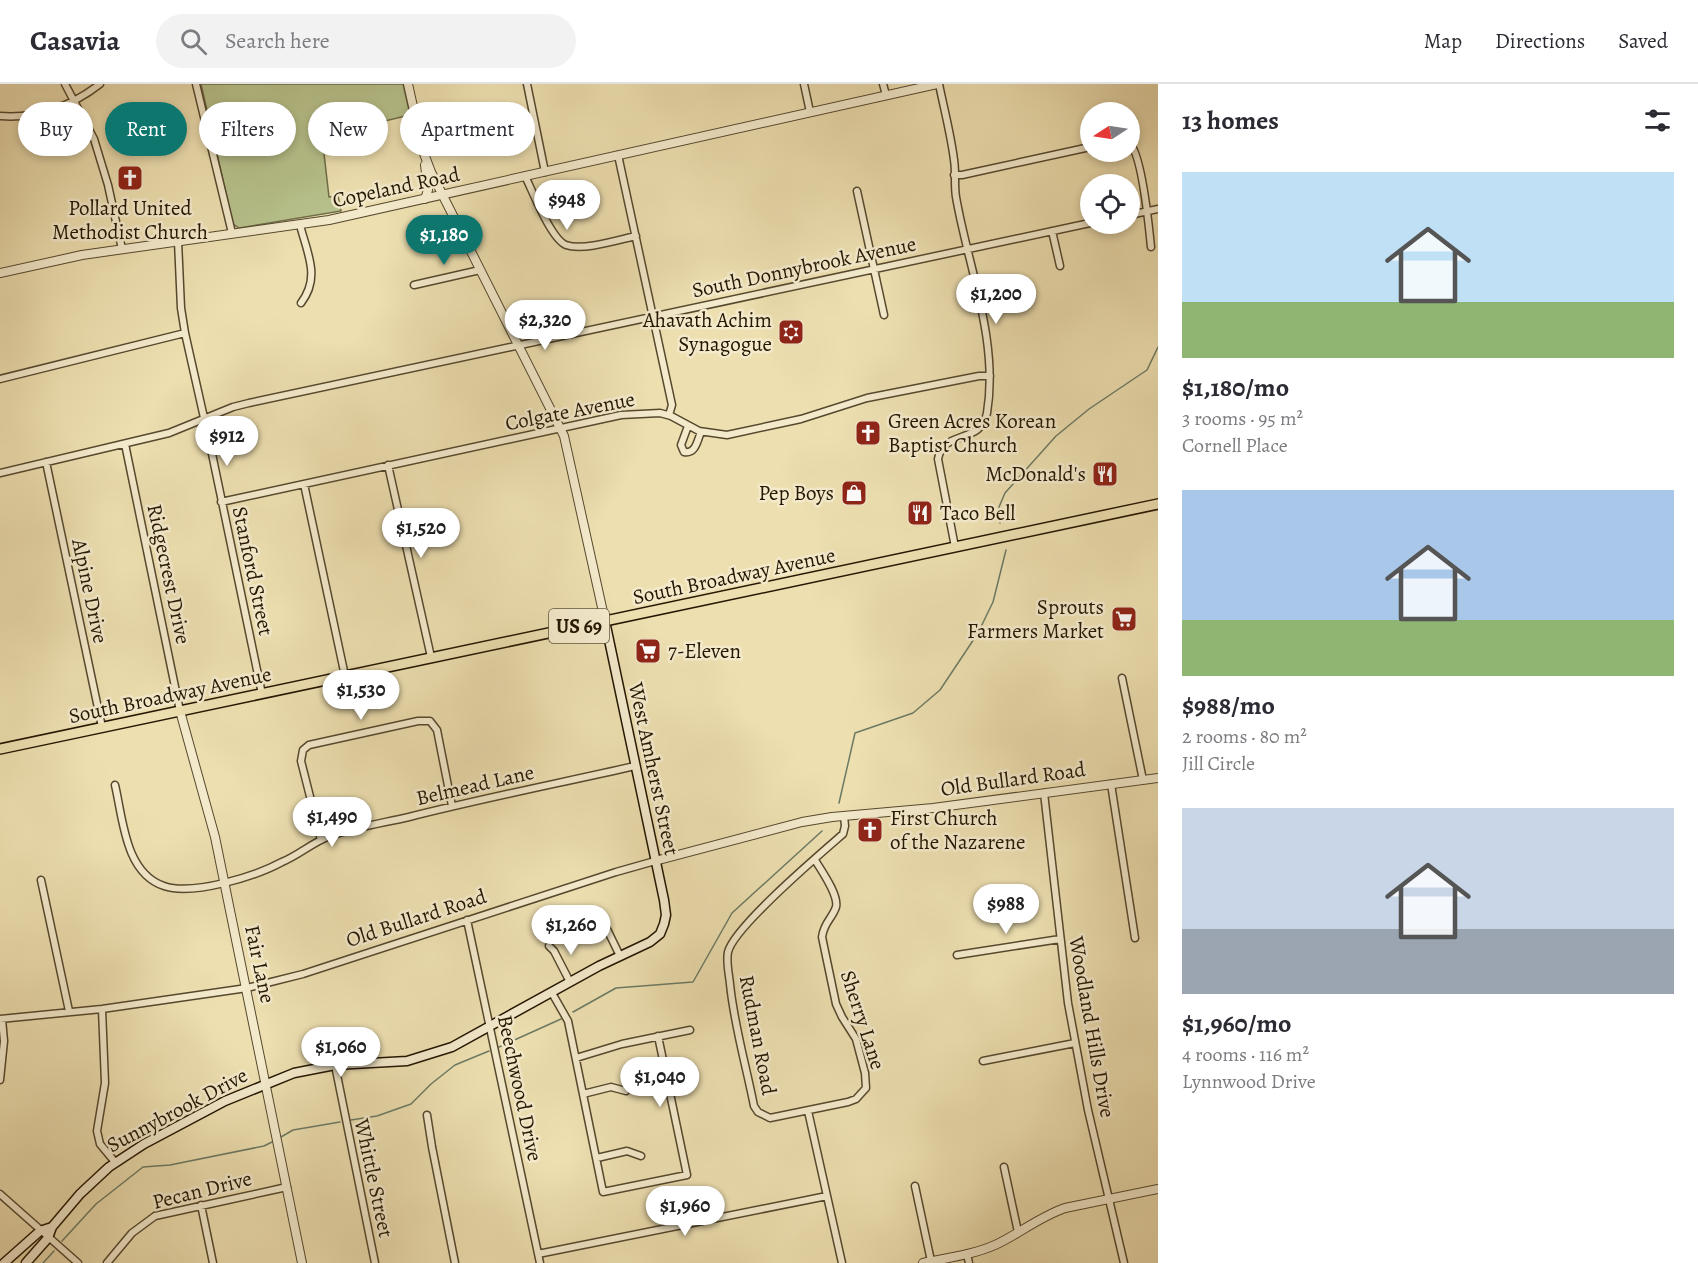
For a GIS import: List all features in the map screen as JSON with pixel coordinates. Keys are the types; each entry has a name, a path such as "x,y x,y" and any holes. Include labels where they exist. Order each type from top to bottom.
{"main road":[{"name":"South Broadway Avenue","path":"0,749 1158,504"},
{"name":"West Amherst Street","path":"605,621 665,907 664,924"},
{"name":"Sunnybrook Drive","path":"26,1263 48,1238 52,1227 80,1194 115,1162 203,1112 294,1072 335,1065 407,1061 453,1047 570,982 650,942 660,934 664,924"},
{"path":"4,1263 40,1231 52,1227"}],"street":[{"path":"65,84 74,102 100,84"},
{"path":"196,84 232,233"},
{"path":"408,84 425,157 428,190 425,200"},
{"path":"527,84 545,172"},
{"path":"804,84 810,112"},
{"path":"883,84 886,95"},
{"path":"938,84 954,157 956,195 988,340 990,376 987,413 981,426 973,434 947,442 939,453 938,466 955,547"},
{"name":"Copeland Road","path":"0,273 74,256 300,225 425,200 938,84"},
{"path":"0,116 18,116"},
{"path":"93,137 122,249"},
{"path":"954,175 1080,149"},
{"path":"618,155 672,405 669,415"},
{"path":"425,157 442,196 566,441 605,621"},
{"path":"1138,162 1151,247"},
{"path":"525,176 553,231 565,244 584,246 636,237"},
{"path":"857,191 884,315"},
{"path":"1140,212 1158,208"},
{"path":"300,225 312,278 309,293 302,303"},
{"name":"South Donnybrook Avenue","path":"0,472 169,433 249,403 1080,225"},
{"path":"1052,231 1060,266"},
{"name":"Stanford Street","path":"178,241 181,308 185,333 262,694"},
{"path":"414,285 480,270"},
{"path":"0,379 185,333"},
{"name":"Colgate Avenue","path":"221,501 638,412 669,415 701,432 722,435 801,419 867,398 979,376 990,376"},
{"path":"688,426 681,445 681,450 684,452 693,451 701,432"},
{"name":"Ridgecrest Drive","path":"125,444 180,711"},
{"name":"Alpine Drive","path":"46,462 102,727"},
{"path":"388,465 431,657"},
{"path":"304,484 345,676"},
{"path":"1122,678 1143,780"},
{"name":"Fair Lane","path":"180,711 213,825 248,988 302,1263"},
{"path":"321,840 301,760 303,750 309,745 418,721 430,721 437,730 452,806"},
{"name":"Belmead Lane","path":"115,785 134,859 146,876 164,886 184,890 243,878 283,862 330,836 452,806 635,766"},
{"name":"Old Bullard Road","path":"1,1019 102,1009 248,988 303,974 655,861 802,822 922,809 1158,778"},
{"path":"1111,784 1135,938"},
{"name":"Woodland Hills Drive","path":"1044,793 1060,939 1075,1043 1088,1110 1124,1263"},
{"name":"Rudman Road","path":"808,1111 770,1118 758,1112 735,1022 728,953 732,941 742,929 843,834 844,816"},
{"name":"Sherry Lane","path":"808,1111 856,1099 866,1088 856,1039 836,1004 822,937 823,926 836,908 834,893 815,860"},
{"path":"41,880 69,1011"},
{"name":"Beechwood Drive","path":"467,920 540,1263"},
{"path":"603,921 620,956"},
{"path":"957,956 1060,939"},
{"path":"549,946 570,982"},
{"path":"552,993 568,1021 603,1192 687,1175 658,1036"},
{"path":"102,1009 105,1076 97,1131 102,1148 115,1162"},
{"path":"0,1080 4,1041 1,1019"},
{"path":"576,1058 658,1036 690,1030"},
{"path":"983,1061 1075,1043"},
{"name":"Whittle Street","path":"335,1065 375,1263"},
{"path":"583,1094 611,1087 626,1091"},
{"path":"808,1111 842,1263"},
{"path":"427,1115 455,1263"},
{"path":"597,1158 627,1151 640,1156"},
{"path":"1004,1167 1018,1232"},
{"path":"915,1186 931,1261"},
{"name":"Pecan Drive","path":"107,1263 132,1233 155,1216 287,1187"},
{"path":"922,1263 994,1246 1051,1213 1158,1188"},
{"path":"0,1194 78,1263"},
{"path":"538,1254 827,1196"},
{"path":"201,1205 213,1263"},
{"path":"967,1254 969,1263"}],"green space":[{"path":"201,84 403,84 407,102 400,102 400,117 388,120 388,102 308,102 308,156 324,156 329,197 338,196 341,211 239,228 233,224 217,156 296,156 296,102 205,102"}],"waterway":[{"path":"1000,523 999,507 1005,493 1056,436 1089,409 1147,370 1158,347"},
{"path":"839,803 855,733 913,713 940,690 978,633 993,602 1006,550"},
{"path":"573,1012 616,988 693,982 732,913 822,831"},
{"path":"499,1047 561,1019"},
{"path":"351,1120 377,1116 411,1104 455,1065 489,1051"},
{"path":"281,1137 293,1130 340,1122"},
{"path":"62,1241 96,1204 143,1167 170,1165 264,1146 272,1142"},
{"path":"43,1263 54,1251"}],"place":[{"name":"Pollard United Methodist Church","path":"130,178"},
{"name":"Ahavath Achim Synagogue","path":"791,332"},
{"name":"Green Acres Korean Baptist Church","path":"868,433"},
{"name":"McDonald's","path":"1105,474"},
{"name":"Pep Boys","path":"854,493"},
{"name":"Taco Bell","path":"920,513"},
{"name":"Sprouts Farmers Market","path":"1124,619"},
{"name":"7-Eleven","path":"648,651"},
{"name":"First Church of the Nazarene","path":"870,830"}]}
